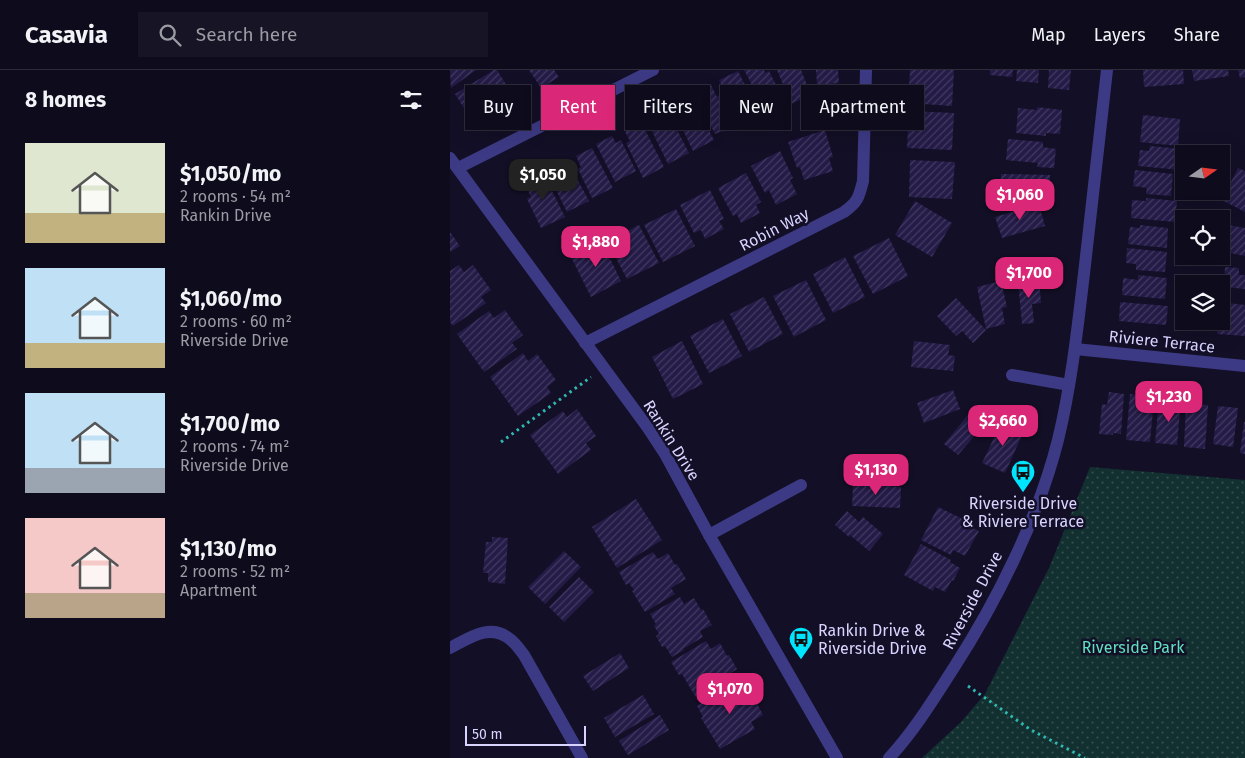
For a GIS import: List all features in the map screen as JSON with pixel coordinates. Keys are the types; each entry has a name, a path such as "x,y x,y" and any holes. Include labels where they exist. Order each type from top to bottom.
{"street":[{"path":"454,163 653,70"},
{"name":"Robin Way","path":"585,343 844,212 854,205 860,194 863,181 866,70"},
{"name":"Riverside Drive","path":"889,758 913,730 969,644 1002,583 1025,534 1058,441 1075,349 1107,70"},
{"name":"Rankin Drive","path":"454,163 661,448 837,758"},
{"name":"Riviere Terrace","path":"1075,349 1245,366"},
{"path":"1012,375 1069,385"},
{"path":"709,535 801,485"},
{"path":"450,648 481,633 500,633 513,642 524,655 582,758"}],"path":[{"path":"501,442 591,377"},
{"path":"968,686 1031,730 1086,758"}],"green space":[{"name":"Riverside Park","path":"1090,467 1245,480 1245,758 922,758 961,722 985,694 1049,568"}],"building":[{"path":"450,70 476,70 451,88"},
{"path":"497,70 506,85 470,85"},
{"path":"529,70 554,70 559,77 546,85 541,85 541,88"},
{"path":"744,70 764,70 765,73 769,71 776,85 752,85"},
{"path":"777,70 801,70 807,85 801,85 801,100 791,104 791,85 783,85"},
{"path":"816,70 838,70 839,83 817,85"},
{"path":"910,70 954,70 952,106 924,104 924,85 909,85"},
{"path":"990,70 1013,70 1012,77 990,75"},
{"path":"1017,70 1039,70 1038,83 1016,81"},
{"path":"1049,70 1071,70 1069,90 1048,88"},
{"path":"1143,70 1183,70 1184,84 1144,87"},
{"path":"1192,70 1228,70 1229,76 1194,81"},
{"path":"1238,70 1245,70 1245,77 1240,78"},
{"path":"738,71 745,85 722,85 719,80"},
{"path":"710,86 717,97 720,95 720,130 727,130 715,134 710,124"},
{"path":"465,88 465,110 455,94"},
{"path":"1037,107 1062,110 1060,134 1046,133 1046,136 1016,133 1018,108 1037,110"},
{"path":"924,112 954,113 952,150 907,148 908,130 924,130"},
{"path":"1143,115 1180,119 1178,145 1140,142"},
{"path":"624,130 645,130 664,167 643,178 626,143 630,141"},
{"path":"651,130 677,130 689,153 668,164"},
{"path":"683,130 709,130 714,140 693,151"},
{"path":"825,130 833,157 829,158 833,171 804,180 800,167 797,168 788,142"},
{"path":"612,136 616,143 621,140 636,171 615,182 596,144"},
{"path":"1008,139 1043,142 1043,147 1056,149 1054,168 1037,167 1038,163 1006,160"},
{"path":"1150,146 1175,148 1175,170 1138,166 1140,150 1149,151"},
{"path":"592,148 613,188 592,198 578,169 581,167 576,156"},
{"path":"780,151 793,178 790,180 797,194 776,205 769,190 765,193 751,166"},
{"path":"910,160 955,162 952,199 909,197"},
{"path":"563,161 569,173 573,171 589,201 567,212 546,170"},
{"path":"1238,168 1245,171 1245,212 1222,200 1230,200 1230,184"},
{"path":"1135,170 1173,174 1171,196 1146,194 1147,188 1133,186"},
{"path":"543,173 565,217 541,228 527,199 531,197 524,183"},
{"path":"746,173 761,202 756,205 760,213 741,223 737,214 733,216 718,188"},
{"path":"1001,174 1050,175 1050,201 1000,200"},
{"path":"710,190 724,219 719,221 724,229 705,239 701,230 694,233 680,205"},
{"path":"1146,198 1177,201 1175,222 1131,218 1132,200 1146,201"},
{"path":"915,201 952,223 932,257 895,235"},
{"path":"1039,204 1045,226 1002,238 995,217"},
{"path":"676,209 695,246 663,262 644,225"},
{"path":"639,225 659,263 627,279 607,241"},
{"path":"1140,225 1168,228 1167,248 1128,244 1130,227 1140,228"},
{"path":"1230,226 1245,228 1245,256 1230,253"},
{"path":"450,232 460,246 450,252"},
{"path":"889,238 908,276 873,294 853,256"},
{"path":"601,240 621,281 591,297 570,255"},
{"path":"1127,248 1167,252 1165,272 1136,270 1136,264 1126,263"},
{"path":"845,257 865,297 833,313 813,274"},
{"path":"459,265 464,272 473,265 491,290 481,297 486,303 453,326 450,322 450,271"},
{"path":"1225,267 1239,268 1239,275 1245,275 1245,289 1230,288 1230,275 1225,275"},
{"path":"1138,275 1167,278 1165,299 1122,295 1123,278 1138,280"},
{"path":"1039,279 1041,303 1032,304 1034,323 1022,324 1018,281"},
{"path":"806,280 826,320 794,337 773,296"},
{"path":"1001,281 1007,307 1002,308 1005,324 986,329 977,287"},
{"path":"764,297 783,334 749,352 730,314"},
{"path":"956,298 986,330 973,343 962,331 956,336 937,316"},
{"path":"1120,302 1168,306 1166,325 1119,321"},
{"path":"1230,303 1245,305 1245,336 1217,334 1217,330 1230,330"},
{"path":"505,310 523,335 512,343 517,349 484,372 457,334 489,311 494,318"},
{"path":"723,319 742,356 709,373 690,336"},
{"path":"682,341 703,384 673,399 652,357"},
{"path":"914,341 950,345 948,355 955,356 953,371 911,367"},
{"path":"523,353 528,361 537,354 556,380 547,387 551,393 518,416 490,377"},
{"path":"953,390 960,409 924,423 917,403"},
{"path":"1109,392 1124,394 1121,434 1099,434 1102,404 1107,405"},
{"path":"1130,394 1148,396 1147,409 1153,410 1150,442 1126,440"},
{"path":"1164,398 1181,400 1177,445 1155,443 1158,411 1163,411"},
{"path":"1186,404 1208,405 1205,449 1184,447"},
{"path":"1218,406 1238,408 1233,447 1213,444"},
{"path":"577,409 596,436 586,443 591,450 558,474 530,435 563,411 567,417"},
{"path":"968,415 982,427 958,455 944,444"},
{"path":"1002,421 1024,431 1005,473 982,463"},
{"path":"1245,422 1245,454 1240,453"},
{"path":"853,484 901,487 900,508 852,506"},
{"path":"636,499 662,540 617,568 592,527"},
{"path":"938,507 967,521 965,524 979,531 965,556 953,550 951,555 921,540"},
{"path":"847,511 859,522 863,517 883,534 869,551 835,525"},
{"path":"492,537 508,538 505,584 488,582 488,573 483,573 486,542 492,542"},
{"path":"921,544 951,560 950,562 960,568 945,592 935,587 933,591 904,575"},
{"path":"564,551 581,567 545,604 528,587"},
{"path":"653,552 658,559 668,553 686,579 671,588 675,594 645,612 632,591 634,590 629,583 626,585 619,572"},
{"path":"579,577 594,592 564,622 549,607"},
{"path":"680,597 684,604 694,598 712,625 700,631 703,637 672,657 665,646 662,647 656,636 659,634 650,614"},
{"path":"706,641 711,649 720,643 737,669 726,676 730,682 698,701 682,674 679,675 671,662"},
{"path":"620,653 629,668 593,691 583,676"},
{"path":"730,686 735,694 745,687 763,715 751,722 755,729 720,749 701,718 703,717 697,706"},
{"path":"643,695 654,714 615,737 604,718"},
{"path":"660,715 669,730 628,755 619,741"}],"place":[{"name":"Riverside Drive & Riviere Terrace","path":"1023,493"},
{"name":"Rankin Drive & Riverside Drive","path":"801,660"}]}
